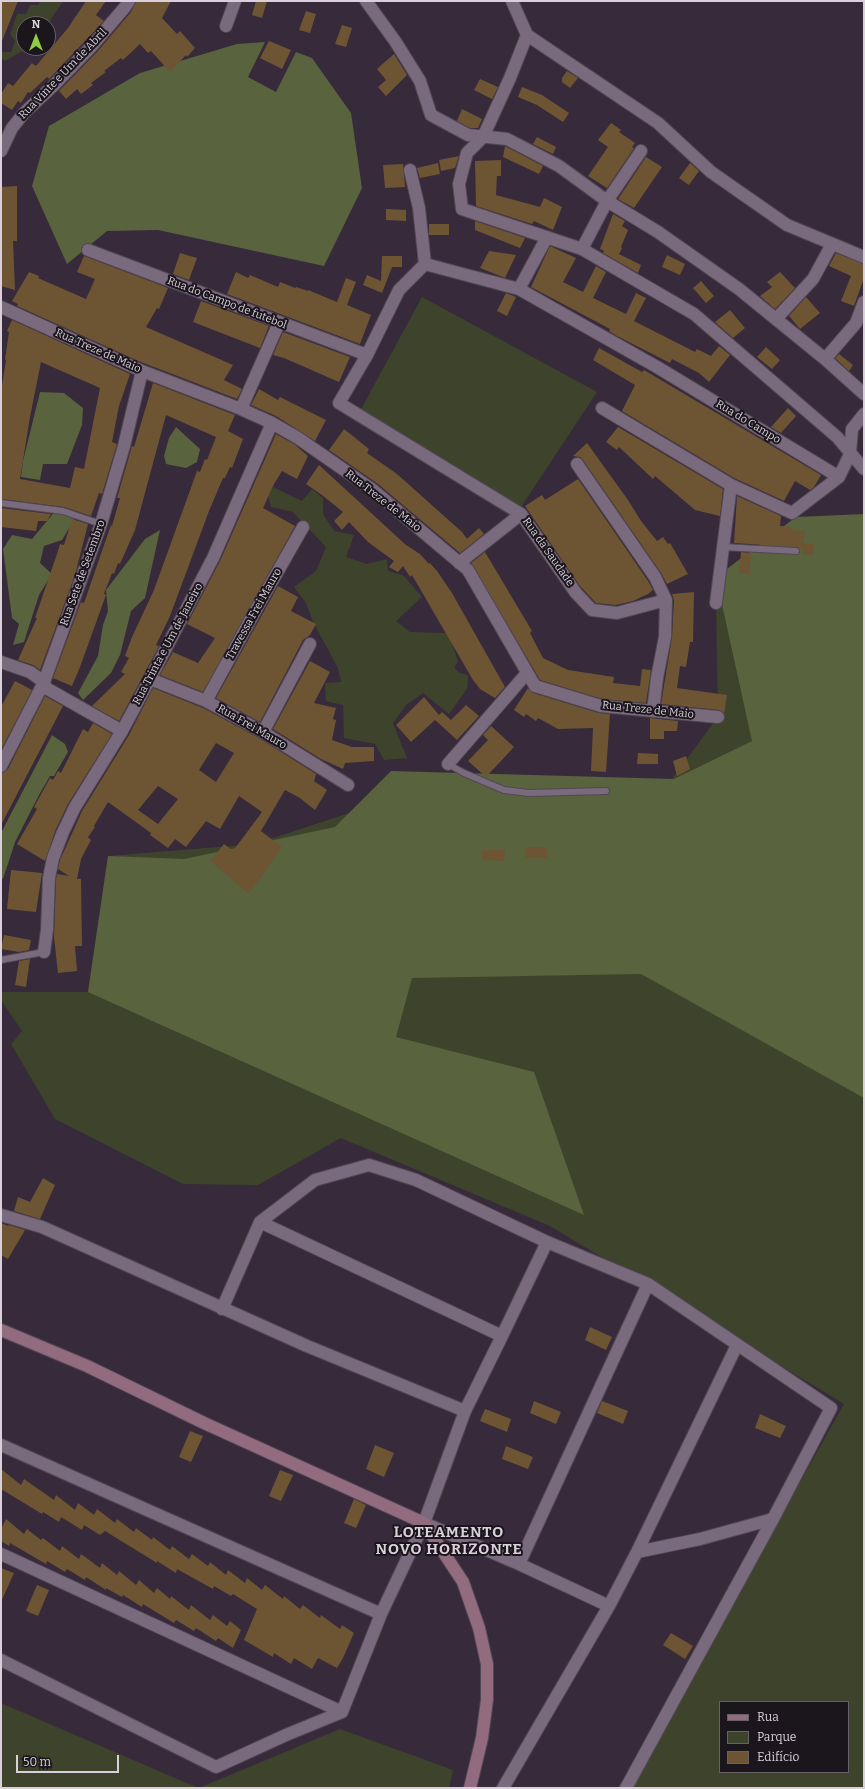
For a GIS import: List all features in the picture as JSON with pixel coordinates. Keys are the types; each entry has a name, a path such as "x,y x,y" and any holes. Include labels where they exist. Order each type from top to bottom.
{"street":[{"name":"Rua Vinte e Um de Abril","path":"1,151 12,128 24,113 91,47 129,1"},
{"path":"226,26 235,1"},
{"path":"366,1 395,41 420,81 431,115 468,135 507,139 559,166 607,201 658,232 739,289 825,359 864,394"},
{"path":"512,1 527,35 658,123 712,172 787,225 864,257"},
{"path":"527,35 510,78 483,137 467,153 459,184 462,209 582,249 694,314 837,437 864,469"},
{"path":"582,249 607,201 641,151"},
{"path":"367,355 399,290 424,264 419,208 410,170"},
{"path":"519,289 547,237"},
{"path":"776,319 813,279 832,244"},
{"name":"Rua do Campo de futebol","path":"88,250 367,355"},
{"name":"Rua do Campo","path":"424,264 519,289 657,367 839,477"},
{"path":"825,359 856,323 864,302"},
{"name":"Rua Treze de Maio","path":"1,307 142,371 241,409 272,423 298,438 373,490 468,570 535,686 601,706 718,717"},
{"path":"241,409 279,323"},
{"name":"Rua da Saudade","path":"367,355 338,403 521,514 576,593 592,610 617,613 666,600"},
{"name":"Rua Sete de Setembro","path":"1,766 44,682 100,524 124,446 142,371"},
{"path":"602,408 731,485 792,513 839,477 850,454 852,429 864,414"},
{"name":"Rua Trinta e Um de Janeiro","path":"44,952 47,930 49,878 52,858 62,832 75,807 122,731 213,558 272,423"},
{"path":"577,464 655,576 666,600 665,637 657,678 653,711"},
{"path":"716,603 731,485"},
{"path":"459,563 521,514"},
{"name":"Travessa Frei Mauro","path":"206,701 303,527"},
{"path":"263,732 310,644"},
{"path":"1,662 30,672 44,682 46,688 122,731"},
{"path":"448,764 527,673"},
{"name":"Rua Frei Mauro","path":"150,679 206,701 263,732 348,785"},
{"path":"222,1309 260,1222 315,1180 369,1165 416,1180 546,1242 648,1284 831,1408 773,1519 626,1788"},
{"path":"1,1215 42,1227 222,1309 465,1411"},
{"path":"260,1222 502,1336"},
{"path":"1,1660 216,1768 286,1735 342,1712 381,1614 424,1523 465,1411 546,1242"},
{"path":"519,1564 648,1284"},
{"path":"1,1330 87,1366 204,1423 424,1523 519,1564 609,1606"},
{"path":"503,1788 609,1606 637,1552 737,1345"},
{"path":"1,1445 381,1614"},
{"path":"637,1552 700,1539 773,1519"},
{"path":"424,1523 462,1582 479,1628 487,1664 487,1700 482,1738 470,1788"},
{"path":"1,1554 342,1712"}],"lane":[{"path":"1,503 62,511 100,524"},
{"path":"723,548 796,551"},
{"path":"448,764 464,773 504,790 529,793 606,791"},
{"path":"1,960 44,952"}],"green space":[{"path":"40,1 63,1 53,16 16,16 17,14 26,14 30,5 38,5"},
{"path":"16,17 16,55 5,61 1,58 2,52 11,52 15,41 10,34"},
{"path":"265,42 248,77 276,92 296,52 312,58 351,113 362,188 324,266 158,230 107,231 67,264 32,186 49,126 140,73 237,44"},
{"path":"422,297 597,392 521,507 359,413"},
{"path":"40,392 64,393 83,408 82,425 67,464 43,464 40,480 21,477 23,461"},
{"path":"176,427 200,449 197,462 186,468 166,464 164,456 169,438"},
{"path":"273,487 302,501 312,489 323,498 323,514 334,531 354,535 346,557 367,564 387,559 388,571 403,575 422,597 396,621 410,632 448,633 458,661 454,668 460,673 468,675 467,689 449,714 423,693 406,705 393,723 407,758 384,760 375,744 344,738 343,705 326,701 325,683 341,682 338,668 313,622 306,603 294,587 316,571 326,547 293,512 271,507 268,495"},
{"path":"56,510 77,515 62,540 44,546 40,563 52,574 39,595 24,642 13,645 19,624 12,618 3,549 12,535 32,539"},
{"path":"864,514 864,1098 641,974 412,978 396,1037 534,1072 584,1215 88,992 108,856 184,859 335,827 391,771 674,779 752,741 716,577 796,517"},
{"path":"160,530 145,598 131,611 120,655 111,673 83,700 78,693 98,656 103,625 108,611 106,590 145,539"},
{"path":"864,539 864,1788 628,1788 844,1404 550,1226 341,1138 258,1185 183,1184 55,1119 11,1044 22,1031 1,1000 1,992 88,992 108,856 255,844 407,794 640,822 718,717 716,603"},
{"path":"52,735 65,744 68,752 54,776 50,776 39,795 15,842 3,879 1,878 1,833"},
{"path":"1,1703 198,1788 1,1788"},
{"path":"340,1729 453,1770 449,1788 199,1788"}],"building":[{"path":"1,1 18,1 2,41 1,41"},
{"path":"86,1 106,1 96,15 104,21 49,79 47,77 30,93 28,92 21,103 18,101 12,110 1,103 1,94 8,83 13,86 32,63 36,66 44,56 56,56 56,42 68,28"},
{"path":"136,1 171,1 162,18 177,34 180,31 195,48 170,72 151,51 148,53 140,44 123,60 121,58 104,71 106,72 91,83 93,85 81,94 77,89 66,99 59,91 97,52 131,12"},
{"path":"256,1 267,1 262,18 252,15"},
{"path":"306,11 316,14 310,33 299,30"},
{"path":"342,25 352,28 346,47 335,44"},
{"path":"269,41 291,50 282,69 260,58"},
{"path":"394,54 407,75 386,96 378,87 386,80 377,69"},
{"path":"567,71 578,78 570,88 562,82 562,78"},
{"path":"480,79 498,87 492,99 474,90"},
{"path":"522,87 542,95 569,113 563,122 537,105 518,97"},
{"path":"462,109 482,119 478,128 470,128 457,121"},
{"path":"611,123 621,130 619,132 635,143 632,147 634,148 607,188 588,176 608,147 598,140"},
{"path":"537,137 556,147 553,154 533,144"},
{"path":"505,146 543,166 539,174 503,157"},
{"path":"459,156 455,168 441,171 439,160"},
{"path":"646,157 662,167 634,208 618,199"},
{"path":"501,160 501,176 497,176 496,195 540,207 544,198 562,207 553,230 534,221 532,224 476,206 475,161"},
{"path":"438,163 440,174 420,178 417,168"},
{"path":"690,163 699,171 689,185 679,178"},
{"path":"403,164 405,187 385,188 383,165"},
{"path":"17,186 17,241 13,241 15,290 1,286 1,187"},
{"path":"386,209 406,210 406,221 386,220"},
{"path":"613,214 625,221 622,226 628,230 619,254 641,265 638,273 603,253 604,251 600,249"},
{"path":"475,221 525,238 520,248 475,230"},
{"path":"429,224 449,224 449,235 429,235"},
{"path":"550,246 576,258 563,282 583,292 596,266 606,272 593,298 626,314 636,293 646,298 634,321 695,352 697,349 711,356 719,346 730,355 709,382 699,373 672,359 670,363 617,336 609,331 610,329 531,287"},
{"path":"489,251 516,255 505,278 480,268"},
{"path":"180,253 197,258 189,280 173,274"},
{"path":"836,253 864,264 864,278 854,306 841,301 851,276 829,266"},
{"path":"667,255 685,264 680,275 662,267"},
{"path":"84,256 168,288 159,309 157,308 146,327 233,365 224,380 242,389 237,399 136,360 17,306 18,304 12,301 29,272 39,276 38,278 86,299 95,279 77,272"},
{"path":"382,256 402,256 402,267 392,267 382,293 363,285 367,275 381,281"},
{"path":"236,272 248,278 250,275 278,287 280,282 295,288 308,290 337,302 346,278 356,282 347,305 371,315 360,344 227,294"},
{"path":"780,272 795,288 775,309 760,296 772,287 767,282"},
{"path":"701,281 714,296 706,303 693,288"},
{"path":"506,293 516,297 507,316 497,311"},
{"path":"806,297 820,313 800,329 789,316"},
{"path":"201,301 269,326 260,348 193,322"},
{"path":"730,310 745,328 733,338 715,322"},
{"path":"12,320 130,374 119,406 112,442 117,444 102,494 99,493 91,516 64,507 1,499 1,392 9,332 7,331","holes":["41,362 100,388 84,469 75,467 70,488 20,479"]},
{"path":"283,332 350,357 339,382 284,358 273,355"},
{"path":"766,347 780,360 772,369 757,357"},
{"path":"599,348 642,372 644,370 821,475 814,487 810,490 795,481 784,501 734,478 622,411 635,385 593,360"},
{"path":"839,354 853,365 849,371 835,358"},
{"path":"153,383 235,415 228,431 243,439 232,468 230,467 225,478 223,478 209,511 170,616 156,645 159,646 119,721 92,706 125,674 121,672 129,658 125,656 132,637 154,590 197,471 200,472 205,459 207,460 216,437 166,415 135,530 120,564 118,563 114,574 112,573 104,594 106,595 72,686 53,678 81,602 84,603 111,525 112,526 120,498 117,498 132,446 134,447"},
{"path":"259,389 278,400 280,397 326,420 315,441 276,416 251,405"},
{"path":"788,408 796,416 781,433 771,427"},
{"path":"618,427 723,489 720,516 695,510 655,476 653,479 619,447 617,450 606,442"},
{"path":"344,429 369,449 367,453 397,474 462,532 467,539 479,528 484,534 460,553 378,484 329,450"},
{"path":"276,434 294,444 308,456 297,479 282,471 263,508 295,526 203,692 160,675 173,652 198,663 215,638 187,624 220,561"},
{"path":"587,443 628,500 641,521 657,541 663,537 668,544 670,543 688,574 667,584 661,573 583,460 580,457 573,456"},
{"path":"319,465 406,545 420,554 437,571 452,593 505,687 495,698 480,689 473,680 412,575 410,577 403,566 398,572 389,567 394,561 368,542 349,522 342,530 334,521 343,512 306,484"},
{"path":"578,479 648,581 653,590 648,594 633,601 616,605 596,603 580,586 525,506 542,495 545,500"},
{"path":"737,496 781,516 780,526 792,527 792,530 805,531 803,543 814,544 813,555 802,554 803,550 796,547 734,543"},
{"path":"1,508 51,514 47,521 38,521 36,531 1,527"},
{"path":"72,519 88,524 75,575 40,670 33,665 18,660 37,618 35,618 60,544 64,545"},
{"path":"485,552 532,631 530,633 543,658 568,670 614,677 613,683 640,686 642,669 651,670 646,703 602,699 540,680 471,563"},
{"path":"741,552 751,553 749,574 739,574"},
{"path":"278,586 298,597 291,611 316,624 310,635 303,640 260,722 216,698"},
{"path":"694,592 693,642 690,642 686,667 680,666 677,688 727,695 724,713 719,710 661,704 672,637 674,600 672,594"},
{"path":"310,661 330,672 314,703 336,708 333,719 336,720 332,740 352,747 374,747 374,761 345,763 343,769 321,759 273,729"},
{"path":"15,681 32,690 1,750 1,707"},
{"path":"153,688 203,708 259,738 316,774 314,781 327,790 315,810 300,798 285,790 261,831 282,847 249,894 210,861 224,844 233,851 262,812 239,796 220,829 206,821 186,847 175,839 168,848 150,835 151,833 108,802 88,837 91,840 81,859 77,879 81,879 82,946 75,946 77,971 58,973 54,937 56,879 57,874 69,876 58,869 60,860 82,811 129,735","holes":["216,743 234,753 216,782 199,770","158,786 178,799 158,824 138,810"]},
{"path":"528,688 533,693 599,713 610,714 606,772 591,771 593,728 558,729 538,718 536,721 526,714 524,717 514,710"},
{"path":"45,696 63,706 1,825 1,774 8,769"},
{"path":"424,697 439,715 442,712 451,720 466,705 479,716 457,740 435,720 411,742 396,725"},
{"path":"650,718 678,721 677,731 664,731 664,739 650,739"},
{"path":"93,723 112,734 68,804 56,829 45,861 17,844 37,809 34,807 50,778 53,780 58,771 61,773 83,729 88,732"},
{"path":"491,726 514,747 486,777 468,761 488,740 483,735"},
{"path":"638,753 658,754 658,764 637,764"},
{"path":"686,756 690,769 677,776 673,761"},
{"path":"525,847 547,847 547,858 525,858"},
{"path":"482,850 505,850 504,861 482,860"},
{"path":"11,870 42,873 36,912 7,909"},
{"path":"4,935 31,940 29,950 19,952 1,949"},
{"path":"30,959 26,987 15,985 19,961"},
{"path":"43,1178 55,1185 40,1219 14,1211 18,1197 30,1202"},
{"path":"1,1223 25,1230 8,1259 1,1255"},
{"path":"590,1327 612,1337 606,1350 585,1340"},
{"path":"534,1401 561,1412 556,1424 530,1413"},
{"path":"602,1401 628,1411 623,1424 597,1413"},
{"path":"485,1409 511,1419 507,1432 480,1421"},
{"path":"760,1414 786,1426 780,1438 755,1428"},
{"path":"190,1431 203,1436 191,1462 179,1457"},
{"path":"375,1445 394,1453 384,1477 366,1469"},
{"path":"506,1446 533,1457 528,1469 502,1459"},
{"path":"1,1469 21,1485 24,1479 54,1500 56,1495 75,1510 78,1503 94,1515 97,1509 115,1523 117,1519 134,1532 136,1528 152,1540 153,1537 170,1550 172,1546 189,1559 192,1554 208,1566 210,1562 226,1575 228,1570 245,1583 247,1578 262,1590 265,1585 283,1599 284,1596 300,1609 303,1605 320,1618 321,1615 340,1629 342,1625 354,1633 343,1658 337,1668 318,1658 312,1669 294,1658 291,1664 274,1653 273,1657 244,1640 257,1609 233,1594 231,1596 214,1586 213,1589 177,1569 176,1573 105,1531 100,1535 84,1525 82,1530 61,1517 59,1522 43,1512 42,1514 1,1489"},
{"path":"280,1470 293,1475 281,1501 269,1496"},
{"path":"354,1499 366,1505 356,1528 344,1523"},
{"path":"6,1519 24,1534 27,1529 41,1540 43,1538 60,1551 62,1546 79,1559 81,1554 100,1568 102,1563 117,1575 119,1571 136,1585 139,1580 154,1593 157,1588 170,1599 171,1596 189,1610 191,1605 210,1620 213,1615 227,1626 230,1621 241,1630 233,1648 218,1638 216,1641 196,1628 194,1631 176,1620 174,1623 143,1604 142,1607 123,1595 122,1597 106,1588 106,1590 86,1577 85,1580 67,1569 65,1572 47,1561 46,1564 10,1543 9,1546 1,1541 1,1529"},
{"path":"1,1568 14,1573 1,1602"},
{"path":"37,1585 49,1590 38,1616 26,1611"},
{"path":"671,1633 693,1646 685,1659 663,1645"}],"district":[{"name":"LOTEAMENTO NOVO HORIZONTE","path":"449,1542"}]}
